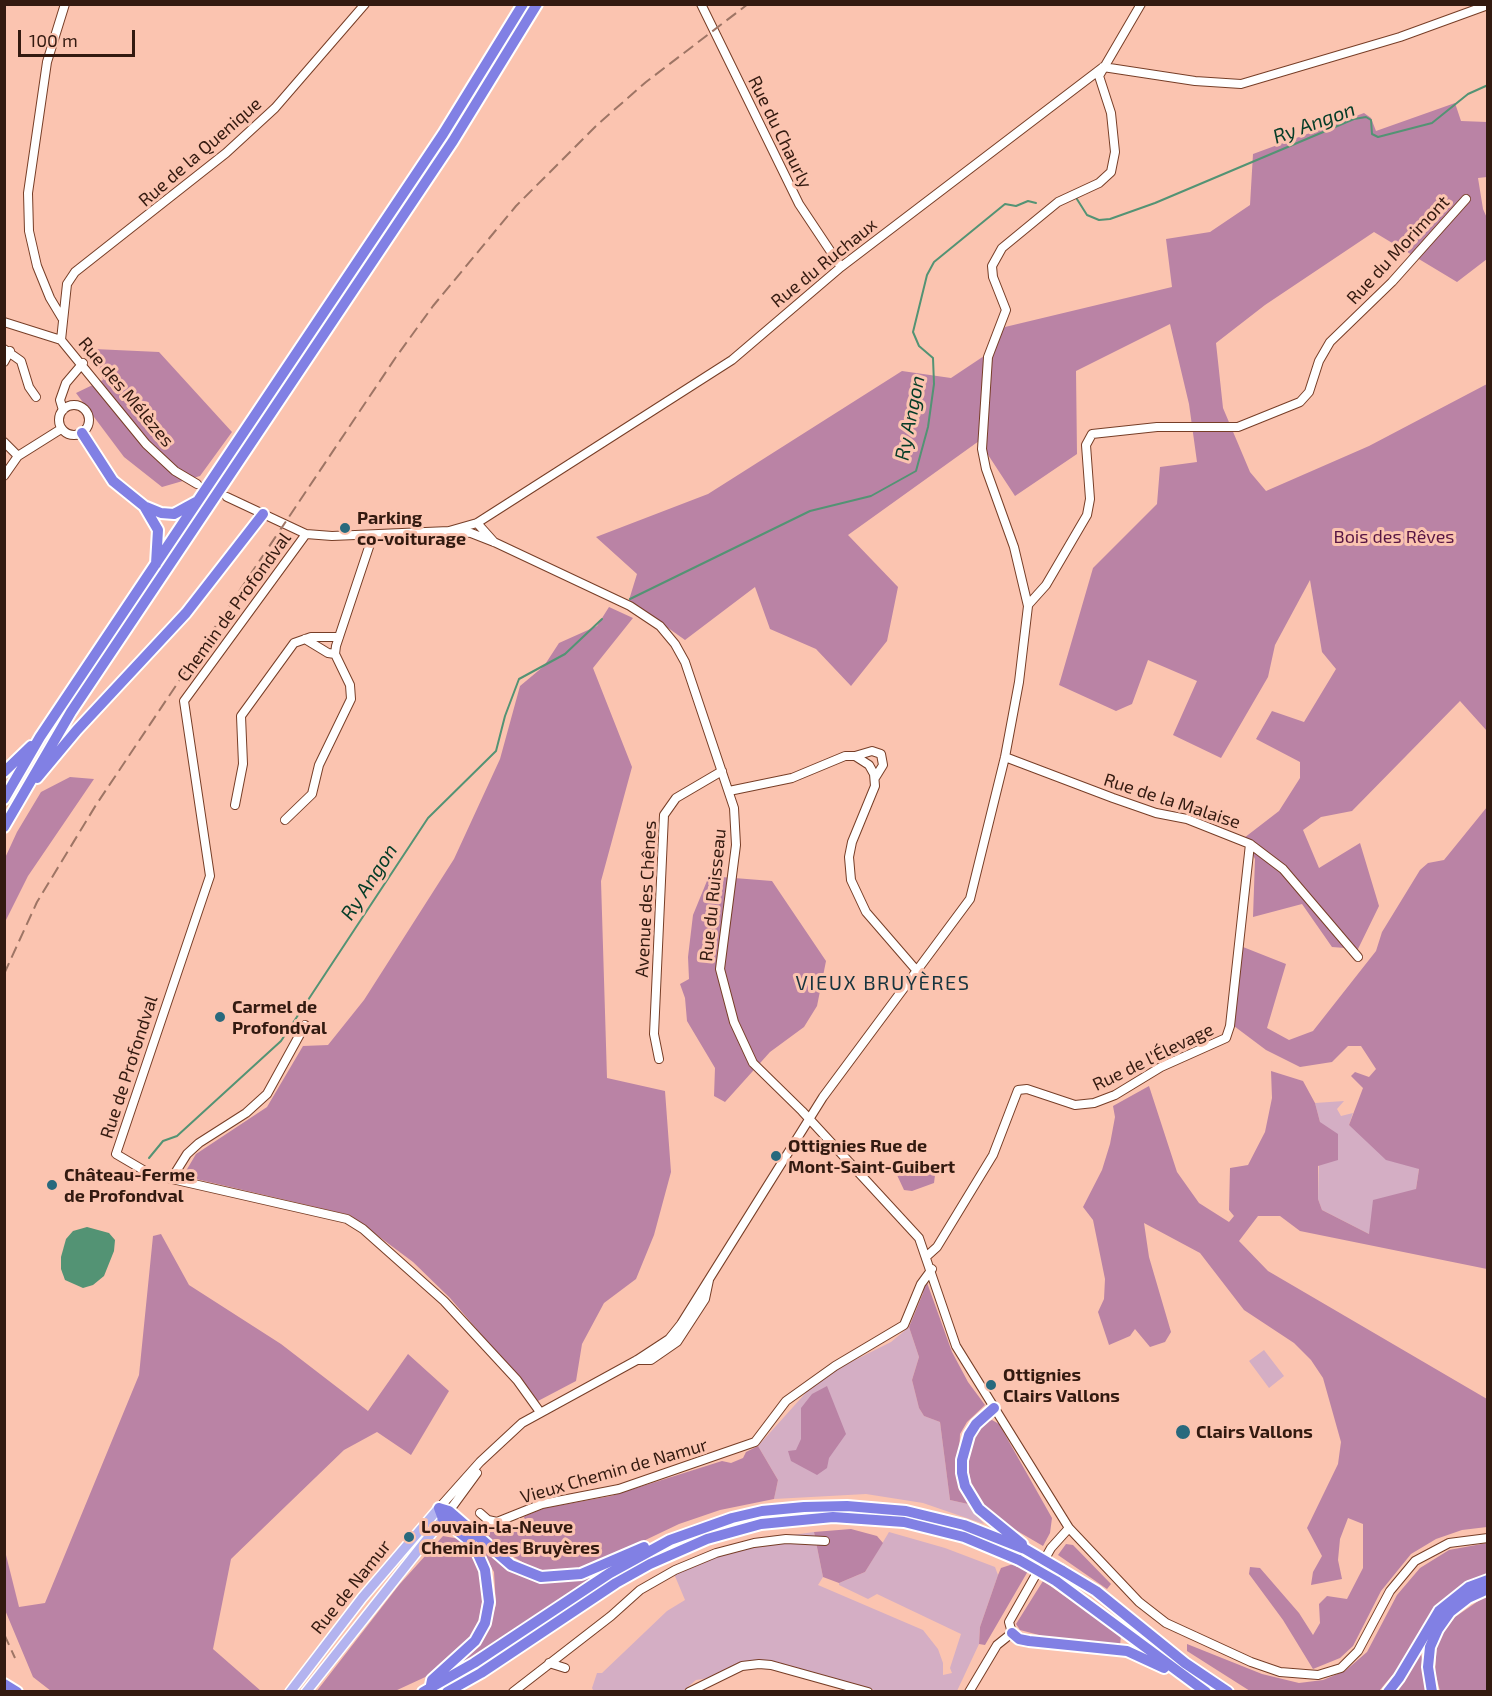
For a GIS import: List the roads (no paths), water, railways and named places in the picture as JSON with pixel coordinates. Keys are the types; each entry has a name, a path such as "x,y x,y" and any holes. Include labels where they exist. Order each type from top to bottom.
{"highway":[{"path":"4,799 40,737 443,134 523,4"},
{"path":"4,827 71,712 459,132 537,4"},
{"path":"82,433 113,481 144,506 160,513 174,514 199,500"},
{"path":"144,506 158,530 156,564"},
{"path":"24,791 186,613 263,514"},
{"path":"4,772 40,737"},
{"path":"994,1408 976,1424 969,1435 962,1460 962,1473 968,1492 979,1509 990,1520 1020,1540 1025,1549"},
{"path":"426,1690 474,1663 610,1573 670,1540 712,1524 762,1511 833,1511 906,1512 941,1518 1025,1549 1058,1575 1086,1602 1206,1692"},
{"path":"447,1692 480,1673 616,1583 680,1550 761,1524 833,1511"},
{"path":"847,1512 941,1531 1096,1591 1178,1657 1228,1692"},
{"path":"444,1513 511,1565 541,1576 581,1574 653,1543 670,1540"},
{"path":"426,1690 432,1680 475,1641 485,1623 489,1602 485,1570 477,1552 444,1513"},
{"path":"1388,1692 1399,1678 1439,1611 1469,1587 1488,1580"},
{"path":"1432,1692 1428,1667 1430,1647 1438,1629 1450,1612 1468,1598 1488,1589"},
{"path":"1012,1633 1019,1639 1029,1641 1137,1654 1162,1668 1178,1673"},
{"path":"461,1692 480,1673"},
{"path":"4,1684 17,1692"}],"main road":[{"name":"Rue de Namur","path":"290,1692 362,1598 444,1513"},
{"name":"Rue de Namur","path":"306,1692 444,1513"}],"street":[{"path":"62,318 50,298 37,266 29,231 28,193 47,62 65,4"},
{"name":"Rue de la Quenique","path":"61,340 67,284 75,272 184,188 267,116 365,4"},
{"name":"Rue du Chaurly","path":"701,4 799,204 842,267"},
{"name":"Rue du Ruchaux","path":"477,528 496,512 732,360 842,267 1103,67 1141,4"},
{"path":"1028,605 1014,547 986,469 982,449 988,357 1006,310 993,277 992,266 1002,248 1058,202 1099,183 1111,172 1116,152 1111,113 1099,76 1103,67 1195,81 1241,84 1400,37 1488,5"},
{"name":"Rue du Morimont","path":"1028,605 1046,585 1087,515 1090,499 1086,446 1092,434 1156,427 1238,427 1300,402 1309,392 1318,361 1330,342 1392,282 1466,199"},
{"path":"4,322 61,340"},
{"name":"Rue des Mélèzes","path":"61,340 83,363 146,444 175,471 197,484"},
{"path":"4,362 7,350 21,361 29,387 36,397"},
{"path":"63,391 73,405 82,408 88,415 88,425 82,433 69,435 59,423 63,410 60,400 63,391 66,383 83,363"},
{"path":"63,410 73,405"},
{"path":"4,477 18,456 62,429"},
{"path":"4,442 18,456"},
{"path":"227,497 306,534 373,535 477,528"},
{"name":"Rue du Ruisseau","path":"477,528 494,542 630,606 660,626 680,653 729,791 736,823 736,844 720,969 734,1022 753,1063 911,1227 932,1269 956,1346 1069,1528 1133,1596 1166,1623 1280,1672 1318,1675 1341,1668 1358,1651 1390,1591 1415,1561 1449,1543 1488,1538"},
{"name":"Chemin de Profondval","path":"210,876 184,701 306,534"},
{"path":"285,820 312,794 319,765 351,699 350,685 335,654 373,535"},
{"name":"Rue de Namur","path":"444,1513 490,1454 522,1423 637,1360 669,1339 681,1324 808,1119 970,899 1005,757 1028,605"},
{"path":"235,805 243,764 241,716 294,643 304,639 339,637"},
{"path":"304,639 328,653 335,654"},
{"path":"729,791 792,778 839,758 872,751 881,754 883,765 875,778 874,791 850,850 851,880 866,912 917,971"},
{"path":"855,756 869,765 875,778"},
{"name":"Rue de la Malaise","path":"1005,757 1113,798 1156,813 1186,819 1250,844 1283,869 1358,957"},
{"name":"Avenue des Chênes","path":"659,1059 654,1034 664,815 676,798 722,771"},
{"name":"Rue de l'Élevage","path":"927,1256 937,1247 993,1155 1018,1091 1028,1089 1075,1105 1094,1103 1114,1095 1161,1067 1226,1038 1230,1026 1250,844"},
{"name":"Rue de Profondval","path":"210,876 116,1154 141,1171 346,1220 363,1228 444,1300 517,1380 540,1412"},
{"path":"172,1178 187,1155 199,1143 246,1113 267,1094 305,1025"},
{"name":"Vieux Chemin de Namur","path":"480,1513 488,1520 497,1521 542,1504 585,1497 639,1483 755,1442 786,1401 835,1366 904,1325 921,1284 932,1269"},
{"path":"971,1688 997,1645 1012,1633 1010,1622 1051,1548 1069,1528"},
{"path":"513,1692 640,1590 693,1562 754,1543 793,1539 825,1540"},
{"path":"549,1664 565,1668"},
{"path":"690,1692 701,1689 742,1666 759,1664 844,1688 868,1692"}],"waterway":[{"name":"Ry Angon","path":"1075,196 1087,215 1099,220 1110,219 1155,203 1354,119 1366,117 1371,120 1372,134 1378,137 1432,123 1468,94 1488,85"},
{"name":"Ry Angon","path":"630,599 810,511 871,496 916,471 928,427 934,384 933,358 919,346 913,332 927,275 934,262 1005,204 1016,206 1028,201 1036,203"},
{"name":"Ry Angon","path":"149,1158 163,1141 177,1136 281,1041 428,818 496,751 505,716 519,679 565,654 602,619"}],"railway":[{"path":"4,974 37,902 96,805 396,357 433,306 516,206 597,125 646,82 748,4"},
{"path":"4,1634 15,1658"}],"place":[{"name":"Parking co-voiturage","path":"345,528"},
{"name":"Carmel de Profondval","path":"220,1017"},
{"name":"Ottignies Rue de Mont-Saint-Guibert","path":"776,1156"},
{"name":"Château-Ferme de Profondval","path":"52,1185"},
{"name":"Ottignies Clairs Vallons","path":"991,1385"},
{"name":"Clairs Vallons","path":"1183,1432"},
{"name":"Louvain-la-Neuve Chemin des Bruyères","path":"409,1537"}],"district":[{"name":"VIEUX BRUYÈRES","path":"883,983"}],"park label":[{"name":"Bois des Rêves","path":"1394,537"}]}
